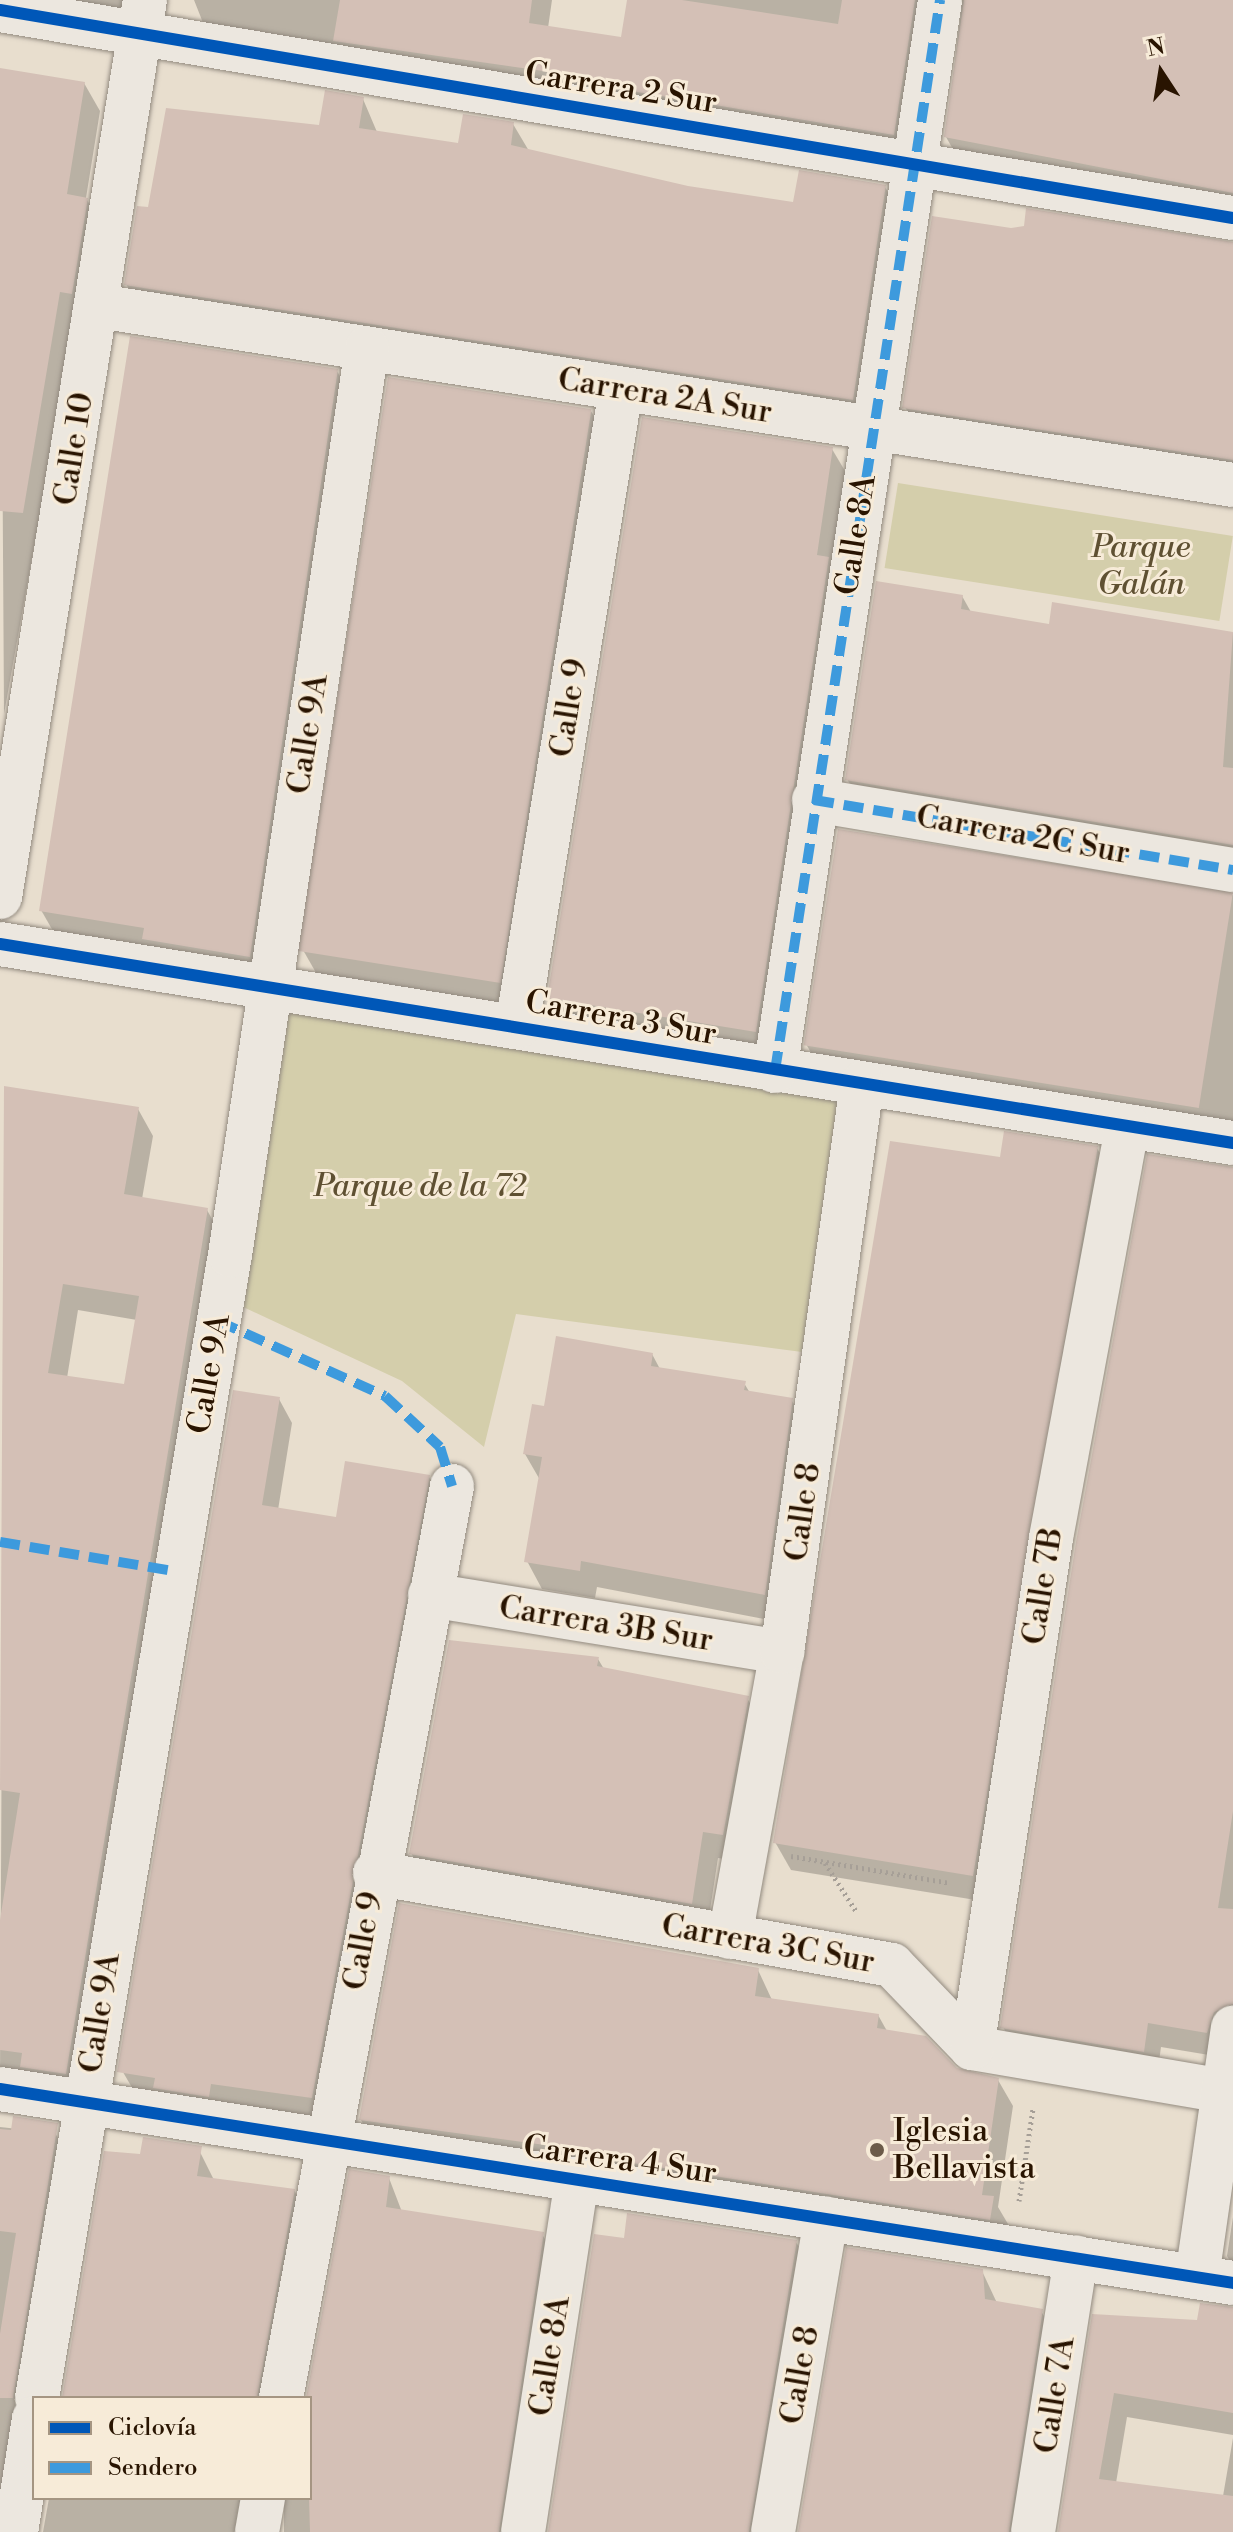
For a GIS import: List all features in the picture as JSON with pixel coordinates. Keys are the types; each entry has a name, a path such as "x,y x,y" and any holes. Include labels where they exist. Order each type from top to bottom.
{"street":[{"name":"Calle 8A","path":"775,1071 814,800 940,0"},
{"name":"Carrera 2 Sur","path":"0,10 142,17 916,163 1233,218"},
{"name":"Calle 10","path":"0,897 98,306 142,17"},
{"name":"Carrera 2A Sur","path":"98,306 1233,485"},
{"name":"Calle 9A","path":"37,2396 218,1321 367,348"},
{"name":"Calle 9","path":"517,1027 621,389"},
{"name":"Carrera 2C Sur","path":"814,800 1233,870"},
{"name":"Carrera 3 Sur","path":"0,944 1233,1143"},
{"name":"Calle 8","path":"730,1937 782,1652 862,1084"},
{"name":"Calle 7B","path":"972,2048 1051,1538 1127,1126"},
{"name":"Calle 9","path":"281,2396 375,1873 452,1486"},
{"name":"Carrera 3B Sur","path":"430,1595 782,1652"},
{"name":"Carrera 3C Sur","path":"375,1873 892,1965 972,2048"},
{"path":"1215,2280 1223,2091 1233,2028"},
{"path":"972,2048 1223,2091"},
{"name":"Carrera 4 Sur","path":"0,2089 326,2144 826,2218 1215,2280"},
{"name":"Calle 8A","path":"523,2532 577,2180"},
{"name":"Calle 8","path":"773,2532 826,2218"},
{"name":"Calle 7A","path":"1033,2532 1076,2257"},
{"path":"16,2532 32,2431"},
{"path":"257,2532 263,2500"}],"path":[{"path":"747,1847 997,1891"},
{"path":"1012,2247 1040,2059"}],"green space":[{"name":"Parque Galán","path":"898,483 1233,536 1219,621 885,568"},
{"name":"Parque de la 72","path":"289,1006 842,1089 802,1352 516,1314 484,1447 402,1381 239,1305"}],"building":[{"path":"340,0 532,0 529,23 621,37 627,0 682,0 838,24 842,0 915,0 894,135 613,88 614,81 333,41"},
{"path":"964,0 1233,0 1233,193 944,137"},
{"path":"0,68 85,82 67,194 88,198 72,294 60,292 23,513 0,511"},
{"path":"325,90 364,97 359,128 458,143 463,114 514,122 511,145 688,186 793,202 799,170 886,185 853,400 124,285 137,206 148,207 166,108 319,125"},
{"path":"1026,208 1233,242 1233,460 902,408 932,216 1011,228 1024,226"},
{"path":"130,336 338,369 250,957 142,939 144,928 39,911"},
{"path":"388,377 591,409 501,983 297,951"},
{"path":"642,417 833,447 817,555 829,557 756,1032 547,998"},
{"path":"876,581 963,595 961,609 1049,624 1052,602 1233,632 1223,767 1233,768 1233,845 845,780"},
{"path":"838,829 1233,892 1199,1108 804,1045"},
{"path":"4,1086 139,1107 124,1194 208,1208 66,2074 20,2067 22,2053 0,2050 0,1920 20,1793 0,1790","holes":["63,1284 139,1296 124,1384 48,1373"]},
{"path":"1004,1131 1098,1146 973,1876 773,1843 890,1141 1000,1157"},
{"path":"1147,1154 1233,1167 1233,1811 1218,1908 1233,1909 1233,2004 1214,2012 1207,2033 1148,2023 1144,2052 1000,2028 1076,1542"},
{"path":"556,1336 653,1353 651,1366 746,1381 744,1390 793,1398 765,1595 581,1561 580,1571 524,1562 542,1457 523,1454 532,1404 544,1406"},
{"path":"233,1390 280,1397 262,1505 336,1517 345,1461 430,1475 312,2098 211,2084 209,2097 153,2088 155,2078 117,2072"},
{"path":"449,1640 599,1657 597,1666 749,1696 723,1835 703,1832 692,1904 409,1854"},
{"path":"399,1903 759,1968 755,1996 879,2014 877,2028 926,2036 957,2068 999,2078 982,2195 994,2196 990,2220 588,2156 589,2151 359,2120"},
{"path":"13,2116 58,2123 13,2398 0,2398 0,2334 16,2233 0,2231 0,2129 11,2130"},
{"path":"143,2137 202,2146 197,2176 295,2189 257,2396 62,2396 104,2151 140,2154"},
{"path":"349,2169 390,2176 386,2207 544,2232 499,2532 310,2532 312,2396 306,2396"},
{"path":"627,2213 797,2240 749,2532 548,2532 594,2234 624,2238"},
{"path":"846,2247 983,2269 985,2299 1043,2309 1009,2532 798,2532"},
{"path":"1200,2303 1233,2307 1233,2413 1114,2393 1099,2479 1233,2496 1233,2532 1058,2532 1092,2314 1197,2320"}],"marked path":[{"path":"775,1071 940,0"},
{"path":"814,800 1233,870"},
{"path":"218,1321 385,1396 440,1447 452,1486"},
{"path":"0,1542 173,1571"}],"cycle path":[{"path":"0,10 1233,218"},
{"path":"0,944 1233,1143"},
{"path":"0,2089 1233,2283"}],"place":[{"name":"Iglesia Bellavista","path":"877,2150"}]}
